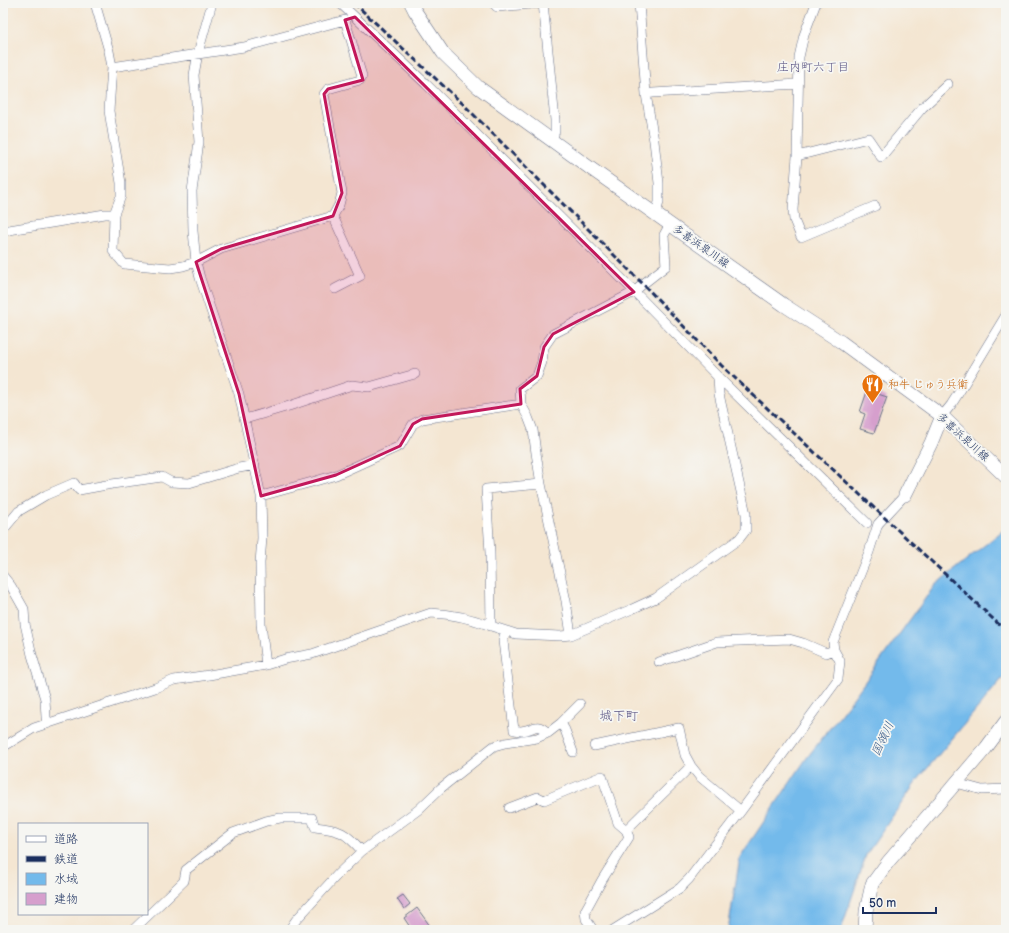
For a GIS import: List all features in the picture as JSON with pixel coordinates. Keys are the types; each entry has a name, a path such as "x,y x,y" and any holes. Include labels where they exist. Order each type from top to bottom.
{"main road":[{"name":"多喜浜泉川線","path":"411,3 443,53 478,87 784,305 841,342 942,416 1006,476"},
{"path":"905,495 931,443 942,416"},
{"path":"865,930 866,911 872,884 888,862 986,748 1006,721"}],"street":[{"path":"95,3 112,66 110,111 121,183 121,196 114,214 113,251 124,264 170,268 196,262 221,249 333,216 339,205 342,192 324,94 328,88 360,80 362,76 345,20"},
{"path":"212,3 198,54 194,75 199,142 192,191 193,230 196,262 200,278 239,394 261,496 261,624 266,665"},
{"path":"340,3 426,84 718,377 867,523"},
{"path":"493,3 497,7 543,3 555,120 555,131 552,140"},
{"path":"640,3 646,94 659,183 659,202 656,214"},
{"path":"816,3 804,35 799,57 797,156 793,210 794,220 801,238 875,206"},
{"path":"112,66 244,47 355,17"},
{"path":"646,94 798,84"},
{"path":"797,156 868,138 880,157 922,108 948,84"},
{"path":"3,231 105,214 114,214"},
{"path":"333,216 360,276 335,289"},
{"path":"571,635 566,601 541,484 534,430 521,404 520,389 537,376 542,362 544,347 553,334 634,292 666,266 664,235 670,224"},
{"path":"942,416 958,394 1006,315"},
{"path":"245,419 352,385 369,387 415,374"},
{"path":"3,747 34,728 155,688 174,680 266,665 285,659 312,654 431,613 475,619 516,634 560,636 571,635 656,598 739,539 746,530 746,514 719,394 718,377"},
{"path":"261,496 336,474 400,446 413,424 422,419 521,404"},
{"path":"3,530 19,511 46,495 74,483 78,490 162,477 171,482 189,482 255,465"},
{"path":"491,626 490,553 486,489 541,484"},
{"path":"613,930 680,888 689,879 838,679 840,661 834,650 833,642 869,552 878,524 905,495"},
{"path":"3,576 11,586 24,609 25,624 32,655 45,699 47,724"},
{"path":"505,631 503,641 514,730 521,731 537,726 544,728 548,733"},
{"path":"659,662 717,642 789,639 803,643 826,653 834,650"},
{"path":"289,930 296,920 338,874 362,851 418,810 441,788 494,746 537,738 548,733 561,723 580,704"},
{"path":"561,723 573,752"},
{"path":"594,746 679,728 685,755 690,766 699,776 741,811"},
{"path":"626,830 690,766"},
{"path":"508,808 538,797 544,800 602,776 618,823 626,830 629,837 602,880 585,911 586,919 594,930"},
{"path":"956,783 982,790 1006,789"},
{"path":"133,930 184,881 186,870 233,833 266,821 280,818 312,818 315,827 330,828 342,832 353,840 362,851"}],"highlighted area":[{"path":"355,17 634,292 553,334 544,347 537,376 520,389 521,404 422,419 413,424 400,446 336,475 261,496 239,394 196,262 221,249 333,216 342,193 324,94 328,89 363,80 345,20"}],"water":[{"name":"国領川","path":"1006,528 1006,674 916,782 866,855 841,930 728,930 740,857 806,759 851,701 935,585"}],"building":[{"name":"和牛 じゅう兵衛","path":"869,386 880,390 878,394 887,397 874,433 860,429 865,414 860,412"},
{"path":"403,895 410,904 404,909 397,899"},
{"path":"417,908 433,930 412,930 404,918"}],"railway":[{"path":"354,3 463,104 643,284 721,365 1006,631"}],"place":[{"name":"和牛 じゅう兵衛","path":"873,404"}],"district":[{"name":"庄内町六丁目","path":"813,67"},
{"name":"城下町","path":"619,716"}]}
